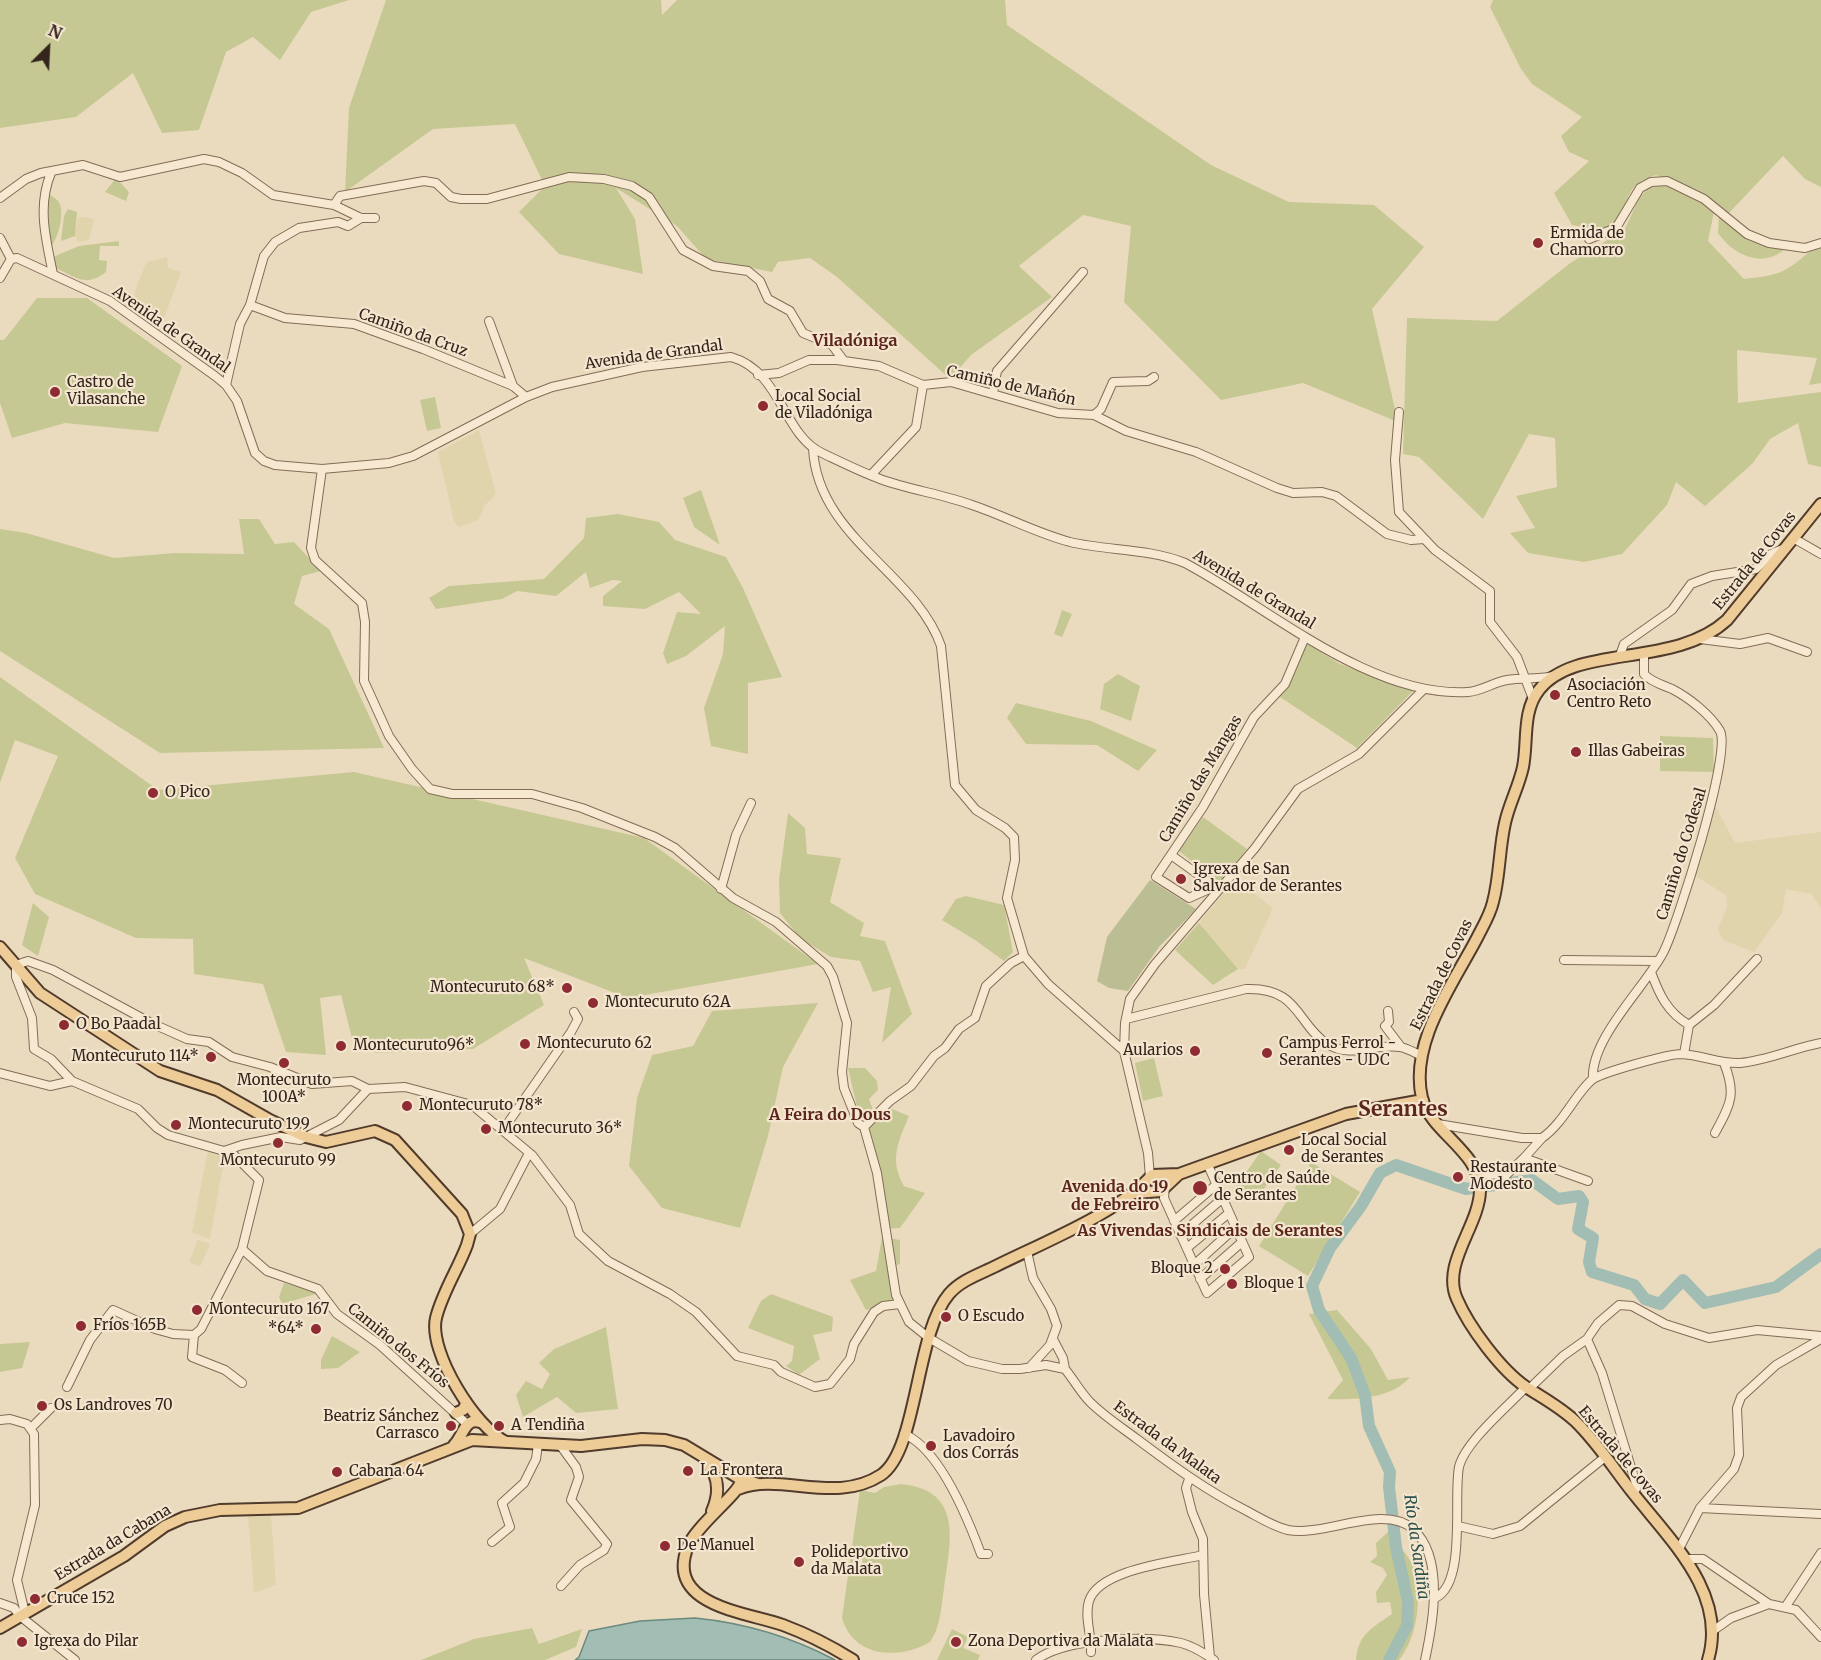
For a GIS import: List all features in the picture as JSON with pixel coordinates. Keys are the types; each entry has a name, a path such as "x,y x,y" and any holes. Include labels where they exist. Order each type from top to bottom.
{"main road":[{"name":"Estrada de Covas","path":"1423,1100 1422,1056 1433,1023 1491,908 1505,823 1523,767 1529,712 1538,692 1556,675 1576,666 1644,654 1700,639 1713,633 1727,620 1821,504"},
{"path":"0,947 40,993 160,1071 218,1090 270,1120 306,1137 326,1142 375,1131 395,1140 453,1202 462,1214 470,1234 435,1320 440,1354 465,1400 482,1425 483,1434 475,1439 467,1425 465,1400"},
{"path":"698,1453 708,1463 724,1494 758,1484 834,1489 876,1478 884,1473 895,1459 904,1434 929,1338 942,1304 958,1286 1136,1193 1208,1163 1346,1114 1423,1100 1438,1124 1478,1174"},
{"name":"Estrada de Covas","path":"1478,1174 1479,1203 1455,1267 1455,1296 1477,1332 1507,1370 1573,1419 1683,1554 1704,1595 1714,1630 1708,1660"},
{"path":"456,1413 463,1410 465,1400"},
{"path":"467,1425 482,1425"},
{"path":"454,1446 467,1425"},
{"name":"Estrada da Cabana","path":"482,1425 506,1442"},
{"name":"Estrada da Cabana","path":"0,1628 124,1556 165,1527 185,1517 220,1510 298,1508 475,1439 591,1446 652,1439 677,1443 734,1474 758,1484"},
{"path":"709,1517 722,1474 734,1474 735,1492 709,1517 694,1536 686,1556 685,1571 696,1593 717,1606 801,1632 853,1660"}],"street":[{"path":"0,198 26,179 41,173 51,173 83,165 120,177 210,159 242,173 273,195 334,205 361,218 375,218"},
{"path":"51,173 44,196 44,225 53,274"},
{"path":"334,205 340,195 424,181 436,183 451,197 461,199 488,199 529,190 569,177 604,179 632,186 649,197 683,250 713,266 748,271 760,281 768,299 790,311 803,333 832,345 844,361"},
{"path":"1589,239 1616,228 1640,188 1651,182 1667,181 1704,199 1747,234 1769,243 1805,248 1821,243"},
{"path":"226,385 240,324 250,305 264,256 275,242 299,228 338,222 348,226 361,218"},
{"path":"0,238 11,259 0,278"},
{"name":"Avenida de Grandal","path":"11,259 17,258 110,301 226,385 237,401 249,442 258,457 274,465 322,469 382,464 407,458 526,396 571,381 642,367 718,357 736,358 775,391 798,431 813,448 871,475 972,505 1066,541 1108,549 1161,554 1175,559 1195,568 1338,657 1424,689 1470,692 1506,680 1542,679 1556,675"},
{"path":"993,393 997,372 1083,272"},
{"name":"Camiño da Cruz","path":"250,305 285,318 354,324 513,386 526,396"},
{"path":"489,321 513,386"},
{"name":"Camiño de Mañón","path":"758,375 779,373 810,360 844,361 879,366 923,385 951,382 1058,413 1094,415 1126,431 1196,452 1277,488 1293,493 1322,492 1335,496 1354,507 1387,534 1411,540 1424,539"},
{"path":"1094,415 1101,409 1113,381 1148,381 1154,377"},
{"path":"871,475 916,427 923,385"},
{"path":"1399,412 1395,460 1399,512 1424,539 1490,591 1490,622 1517,657 1524,678 1538,692"},
{"path":"813,448 822,488 856,542 920,606 934,626 941,646 955,785 976,810 1005,828 1014,837 1015,860 1007,898 1024,956 1048,984 1124,1051"},
{"path":"322,469 311,548 315,561 362,603 365,622 364,681 389,736 412,769 430,789 452,794 532,794 582,808 655,837 675,848 722,889 776,922 827,966 842,1001 847,1023 842,1072 844,1088 858,1123 864,1127 877,1173 900,1304 909,1322 929,1338 968,1361 1002,1369 1046,1365 1065,1370"},
{"path":"1793,538 1821,554"},
{"path":"1619,658 1624,644 1672,610 1691,584 1712,576 1756,568 1771,554 1785,548"},
{"name":"Camiño das Mangas","path":"1218,889 1209,889 1190,898 1156,877 1203,807 1254,717 1285,684 1305,637"},
{"path":"1700,639 1740,644 1768,638 1807,652"},
{"name":"Camiño do Codesal","path":"1593,1079 1593,1068 1619,1012 1658,961 1680,914 1716,790 1723,743 1719,728 1683,695 1644,674 1644,654"},
{"path":"1524,678 1538,692"},
{"path":"1208,1163 1249,1257 1207,1293 1149,1159 1124,1051 1130,999 1218,889 1255,848 1298,789 1359,754 1424,689"},
{"path":"722,889 736,835 751,802"},
{"path":"1171,855 1218,889"},
{"path":"864,1127 890,1101 911,1086 959,1029 975,1018 986,986 1011,963 1024,956"},
{"path":"1684,1054 1689,1025 1714,1005 1757,959"},
{"path":"1564,960 1658,961"},
{"path":"67,1387 90,1340 112,1310 154,1329 173,1334 194,1335 201,1329 242,1249 259,1180 230,1151 168,1135 157,1128 138,1109 72,1081 51,1059 34,1049 32,1017 16,978 16,965 28,961 53,970 187,1039 216,1045 232,1057 270,1067 312,1084 352,1081 368,1089 405,1087 442,1099 472,1105 529,1153 570,1205 579,1234 608,1261 670,1294 696,1312 737,1356 761,1361 815,1387 830,1383 850,1359 854,1344 874,1312 883,1306 900,1304"},
{"path":"1651,972 1661,999 1680,1020 1689,1025"},
{"path":"1126,1018 1246,989 1259,989 1292,1004 1318,1036 1339,1050 1350,1052 1401,1047 1422,1056"},
{"path":"1388,1011 1389,1022 1385,1026 1401,1047"},
{"path":"503,1130 571,1032 578,1019 574,1012"},
{"path":"1478,1174 1506,1175 1556,1126 1593,1079 1669,1054 1684,1054 1724,1063 1743,1063 1793,1048 1821,1043"},
{"path":"1715,1133 1731,1106 1730,1077 1724,1063"},
{"path":"0,1074 50,1086 72,1081"},
{"path":"230,1151 242,1144 281,1137 300,1140 339,1120 368,1089"},
{"path":"1438,1124 1522,1138 1542,1138"},
{"path":"470,1234 500,1209 529,1153"},
{"path":"1524,1158 1588,1181"},
{"path":"1174,1221 1217,1184"},
{"path":"1180,1235 1223,1198"},
{"path":"1187,1248 1229,1212"},
{"path":"1194,1265 1236,1227"},
{"path":"1200,1279 1242,1242"},
{"name":"Camiño dos Fríos","path":"242,1249 267,1271 318,1288 337,1314 380,1345 467,1425"},
{"name":"Estrada da Malata","path":"1027,1251 1033,1278 1051,1309 1057,1326 1053,1339 1063,1358 1065,1370 1088,1401 1189,1479 1269,1523 1290,1531 1312,1532 1366,1521 1389,1519 1412,1528 1425,1546 1435,1598 1425,1660"},
{"path":"1435,1598 1444,1592 1450,1577 1458,1526 1460,1466 1470,1446 1528,1387 1568,1351 1587,1339 1598,1323 1619,1305 1632,1306 1673,1327 1709,1338 1757,1330 1821,1337"},
{"path":"194,1335 192,1357 225,1370 242,1383"},
{"path":"1769,1604 1703,1558 1683,1554 1700,1508 1734,1469 1739,1455 1737,1408 1741,1397 1776,1365 1821,1337"},
{"path":"1029,1368 1053,1339"},
{"path":"1587,1339 1602,1373 1637,1487 1633,1494"},
{"path":"31,1428 51,1408"},
{"path":"0,1420 17,1420 31,1428 34,1434 35,1505 17,1580 22,1615"},
{"path":"904,1434 923,1447 934,1461 962,1508 981,1554 988,1554"},
{"path":"492,1542 510,1527 502,1503 518,1491 532,1470 538,1444"},
{"path":"560,1445 576,1467 579,1477 570,1500 607,1544 604,1550 580,1565 561,1586"},
{"path":"1458,1526 1493,1533 1507,1532 1520,1526 1605,1457"},
{"path":"1189,1479 1186,1488 1192,1512 1203,1539 1212,1659"},
{"path":"1700,1508 1821,1514"},
{"path":"1786,1606 1821,1554"},
{"path":"1091,1648 1087,1611 1089,1599 1100,1584 1119,1575 1203,1555"},
{"path":"0,1603 14,1608 75,1660"},
{"path":"1714,1630 1731,1618 1769,1604 1786,1606 1803,1616 1821,1637"},
{"path":"1036,1660 1054,1650 1173,1642 1192,1647 1212,1659"}],"shaded area":[{"path":"78,218 94,219 89,240 78,242 75,236"},
{"path":"167,257 168,268 181,272 159,332 139,317 132,305 138,282 147,262"},
{"path":"479,430 496,494 485,505 478,520 459,527 454,521 438,452"},
{"path":"1715,805 1735,843 1821,832 1821,908 1811,894 1786,889 1782,913 1754,952 1723,940 1718,929 1727,908 1726,895 1693,874"},
{"path":"1235,879 1273,908 1245,969 1238,969 1199,923"},
{"path":"208,1150 225,1155 210,1239 192,1232"},
{"path":"198,1240 210,1244 200,1267 189,1262"},
{"path":"248,1515 271,1515 276,1585 254,1593"},
{"path":"695,1618 732,1623 784,1637 835,1660 575,1660 579,1657 589,1631 640,1621"}],"green space":[{"path":"0,0 349,0 311,12 280,60 253,37 226,52 199,130 162,133 133,73 76,117 0,128"},
{"path":"386,0 661,0 662,15 677,0 1005,0 1007,25 1211,165 1289,202 1374,205 1424,247 1372,309 1398,422 1303,383 1221,400 1124,302 1131,226 1083,215 1019,266 1052,297 971,355 950,379 837,277 810,258 778,262 772,272 706,259 677,226 616,188 635,219 643,274 559,254 519,212 545,186 515,124 433,129 345,192 349,108"},
{"path":"1493,0 1821,0 1821,187 1805,179 1783,156 1728,214 1709,197 1656,175 1643,180 1634,187 1618,220 1608,228 1594,229 1572,225 1554,193 1589,161 1569,152 1561,136 1582,117 1532,84 1521,69 1490,7"},
{"path":"116,178 129,192 126,201 105,192"},
{"path":"1670,185 1695,197 1714,212 1708,241 1744,279 1768,276 1785,270 1821,246 1821,383 1809,385 1817,358 1737,350 1738,403 1821,392 1821,467 1808,464 1798,423 1770,439 1753,463 1705,506 1676,482 1667,505 1622,554 1584,562 1528,553 1510,533 1535,528 1516,496 1557,487 1555,438 1529,434 1483,519 1419,457 1403,454 1407,318 1497,321 1569,264 1625,229 1639,198 1650,186"},
{"path":"47,192 58,201 61,211 58,231 51,247 47,238"},
{"path":"68,209 77,212 75,236 61,241 64,216"},
{"path":"1719,214 1768,245 1785,249 1776,255 1758,259 1740,253 1724,241 1718,233"},
{"path":"119,241 119,246 100,246 99,260 107,261 106,272 99,277 80,279 54,267 53,257 79,246"},
{"path":"37,298 87,298 182,366 158,432 65,423 12,438 0,403 0,340 4,340"},
{"path":"435,397 441,428 427,431 420,400"},
{"path":"701,490 720,545 694,527 683,498"},
{"path":"618,514 659,522 675,540 726,557 743,588 782,677 748,683 748,754 711,746 704,708 723,654 725,626 686,656 667,664 663,653 677,612 701,614 679,592 645,609 603,606 603,596 622,581 613,580 590,588 586,572 556,596 517,591 502,599 436,609 429,598 449,586 544,579 584,538 586,518"},
{"path":"239,519 259,519 275,544 294,542 321,571 302,576 294,604 329,629 384,748 160,753 0,651 0,529 26,533 114,558 175,553 244,554"},
{"path":"1062,610 1072,614 1062,637 1054,634"},
{"path":"1306,643 1340,664 1413,691 1357,748 1280,697"},
{"path":"1118,674 1140,686 1131,721 1100,709 1104,684"},
{"path":"0,677 158,790 354,772 644,838 818,964 628,998 524,958 544,1005 473,1049 376,1053 352,1038 341,995 320,998 326,1055 286,1052 263,984 194,974 193,939 136,938 35,894 15,858 58,756 15,740 0,783"},
{"path":"1016,703 1091,721 1157,750 1138,771 1097,745 1026,744 1007,718"},
{"path":"1660,736 1713,738 1714,772 1660,771"},
{"path":"788,813 805,828 807,854 841,858 830,902 864,923 860,936 885,941 912,1014 882,1043 891,987 873,992 860,961 831,957 801,939 780,913 779,880"},
{"path":"1203,817 1247,849 1219,883 1179,851"},
{"path":"1150,880 1196,909 1159,947 1128,991 1109,988 1097,981 1107,937"},
{"path":"966,896 1004,905 1013,952 1004,961 942,920 956,899"},
{"path":"33,903 49,917 38,956 22,945"},
{"path":"1199,923 1238,969 1213,985 1175,950"},
{"path":"818,1003 783,1067 768,1136 740,1228 662,1208 629,1166 637,1098 652,1055 693,1046 712,1011"},
{"path":"1154,1058 1163,1096 1143,1101 1135,1063"},
{"path":"848,1068 865,1068 877,1081 878,1090 869,1099 873,1110 860,1120"},
{"path":"892,1109 909,1116 897,1151 899,1177 904,1186 925,1193 900,1228 882,1229 872,1165 859,1126"},
{"path":"1261,1151 1281,1165 1255,1201 1236,1187"},
{"path":"1311,1162 1360,1192 1308,1276 1259,1246"},
{"path":"882,1237 900,1240 900,1264 890,1268 894,1301 866,1310 850,1280 876,1271"},
{"path":"284,1283 319,1293 282,1304 279,1297"},
{"path":"771,1294 833,1317 832,1331 813,1335 820,1359 799,1375 786,1366 792,1361 794,1346 748,1328 761,1301"},
{"path":"1337,1310 1371,1349 1388,1380 1410,1377 1393,1390 1372,1397 1327,1399 1343,1380 1309,1314"},
{"path":"606,1327 618,1409 576,1413 557,1397 523,1417 516,1395 526,1381 542,1389 550,1374 539,1363 554,1349"},
{"path":"332,1336 360,1352 338,1368 321,1369 321,1360"},
{"path":"30,1342 22,1368 0,1372 0,1344"},
{"name":"Zona Deportiva da Malata","path":"901,1484 921,1488 936,1497 944,1508 949,1522 949,1554 940,1616 930,1642 905,1651 879,1652 856,1641 842,1618 860,1490 875,1493 884,1487"},
{"path":"1388,1532 1411,1562 1416,1577 1417,1615 1411,1640 1399,1660 1356,1660 1363,1638 1372,1628 1392,1614 1390,1602 1377,1603 1376,1592 1387,1575 1383,1568 1370,1562 1377,1556 1376,1543"},
{"path":"532,1628 539,1644 582,1629 576,1647 545,1660 421,1660 474,1639"},
{"name":"Zona Deportiva da Malata","path":"952,1629 968,1637 963,1648 980,1655 978,1660 937,1660"}],"waterway":[{"name":"Río da Sardiña","path":"1389,1660 1407,1626 1408,1602 1396,1547 1389,1487 1390,1472 1369,1426 1365,1395 1351,1358 1319,1310 1312,1286 1330,1248 1361,1206 1380,1173 1396,1165 1466,1189 1472,1188"},
{"name":"Río da Sardiña","path":"1488,1186 1532,1180 1558,1199 1579,1196 1583,1202 1578,1229 1593,1238 1589,1262 1592,1272 1634,1285 1645,1299 1660,1304 1683,1280 1705,1303 1776,1287 1821,1254"}],"place":[{"name":"Ermida de Chamorro","path":"1538,243"},
{"name":"Castro de Vilasanche","path":"55,392"},
{"name":"Local Social de Viladóniga","path":"763,406"},
{"name":"Asociación Centro Reto","path":"1555,695"},
{"name":"Illas Gabeiras","path":"1576,752"},
{"name":"O Pico","path":"153,793"},
{"name":"Igrexa de San Salvador de Serantes","path":"1181,879"},
{"name":"Montecuruto 68*","path":"567,988"},
{"name":"Montecuruto 62A","path":"593,1003"},
{"name":"O Bo Paadal","path":"64,1025"},
{"name":"Montecuruto 62","path":"525,1044"},
{"name":"Montecuruto96*","path":"341,1046"},
{"name":"Aularios","path":"1195,1051"},
{"name":"Campus Ferrol - Serantes - UDC","path":"1267,1053"},
{"name":"Montecuruto 114*","path":"211,1057"},
{"name":"Montecuruto 100A*","path":"284,1063"},
{"name":"Montecuruto 78*","path":"407,1106"},
{"name":"Montecuruto 199","path":"176,1125"},
{"name":"Montecuruto 36*","path":"486,1129"},
{"name":"Montecuruto 99","path":"278,1143"},
{"name":"Local Social de Serantes","path":"1289,1150"},
{"name":"Restaurante Modesto","path":"1458,1177"},
{"name":"Centro de Saúde de Serantes","path":"1200,1188"},
{"name":"Bloque 2","path":"1225,1269"},
{"name":"Bloque 1","path":"1232,1284"},
{"name":"Montecuruto 167","path":"197,1310"},
{"name":"O Escudo","path":"946,1317"},
{"name":"Fríos 165B","path":"81,1326"},
{"name":"*64*","path":"316,1329"},
{"name":"Os Landroves 70","path":"42,1406"},
{"name":"Beatriz Sánchez Carrasco","path":"451,1426"},
{"name":"A Tendiña","path":"499,1426"},
{"name":"Lavadoiro dos Corrás","path":"931,1446"},
{"name":"La Frontera","path":"688,1471"},
{"name":"Cabana 64","path":"337,1472"},
{"name":"De Manuel","path":"665,1546"},
{"name":"Polideportivo da Malata","path":"799,1562"},
{"name":"Cruce 152","path":"35,1599"},
{"name":"Igrexa do Pilar","path":"22,1642"},
{"name":"Zona Deportiva da Malata","path":"956,1642"}],"district":[{"name":"Viladóniga","path":"855,341"},
{"name":"Serantes","path":"1403,1110"},
{"name":"A Feira do Dous","path":"830,1115"},
{"name":"Avenida do 19 de Febreiro","path":"1115,1196"},
{"name":"As Vivendas Sindicais de Serantes","path":"1210,1231"}]}
